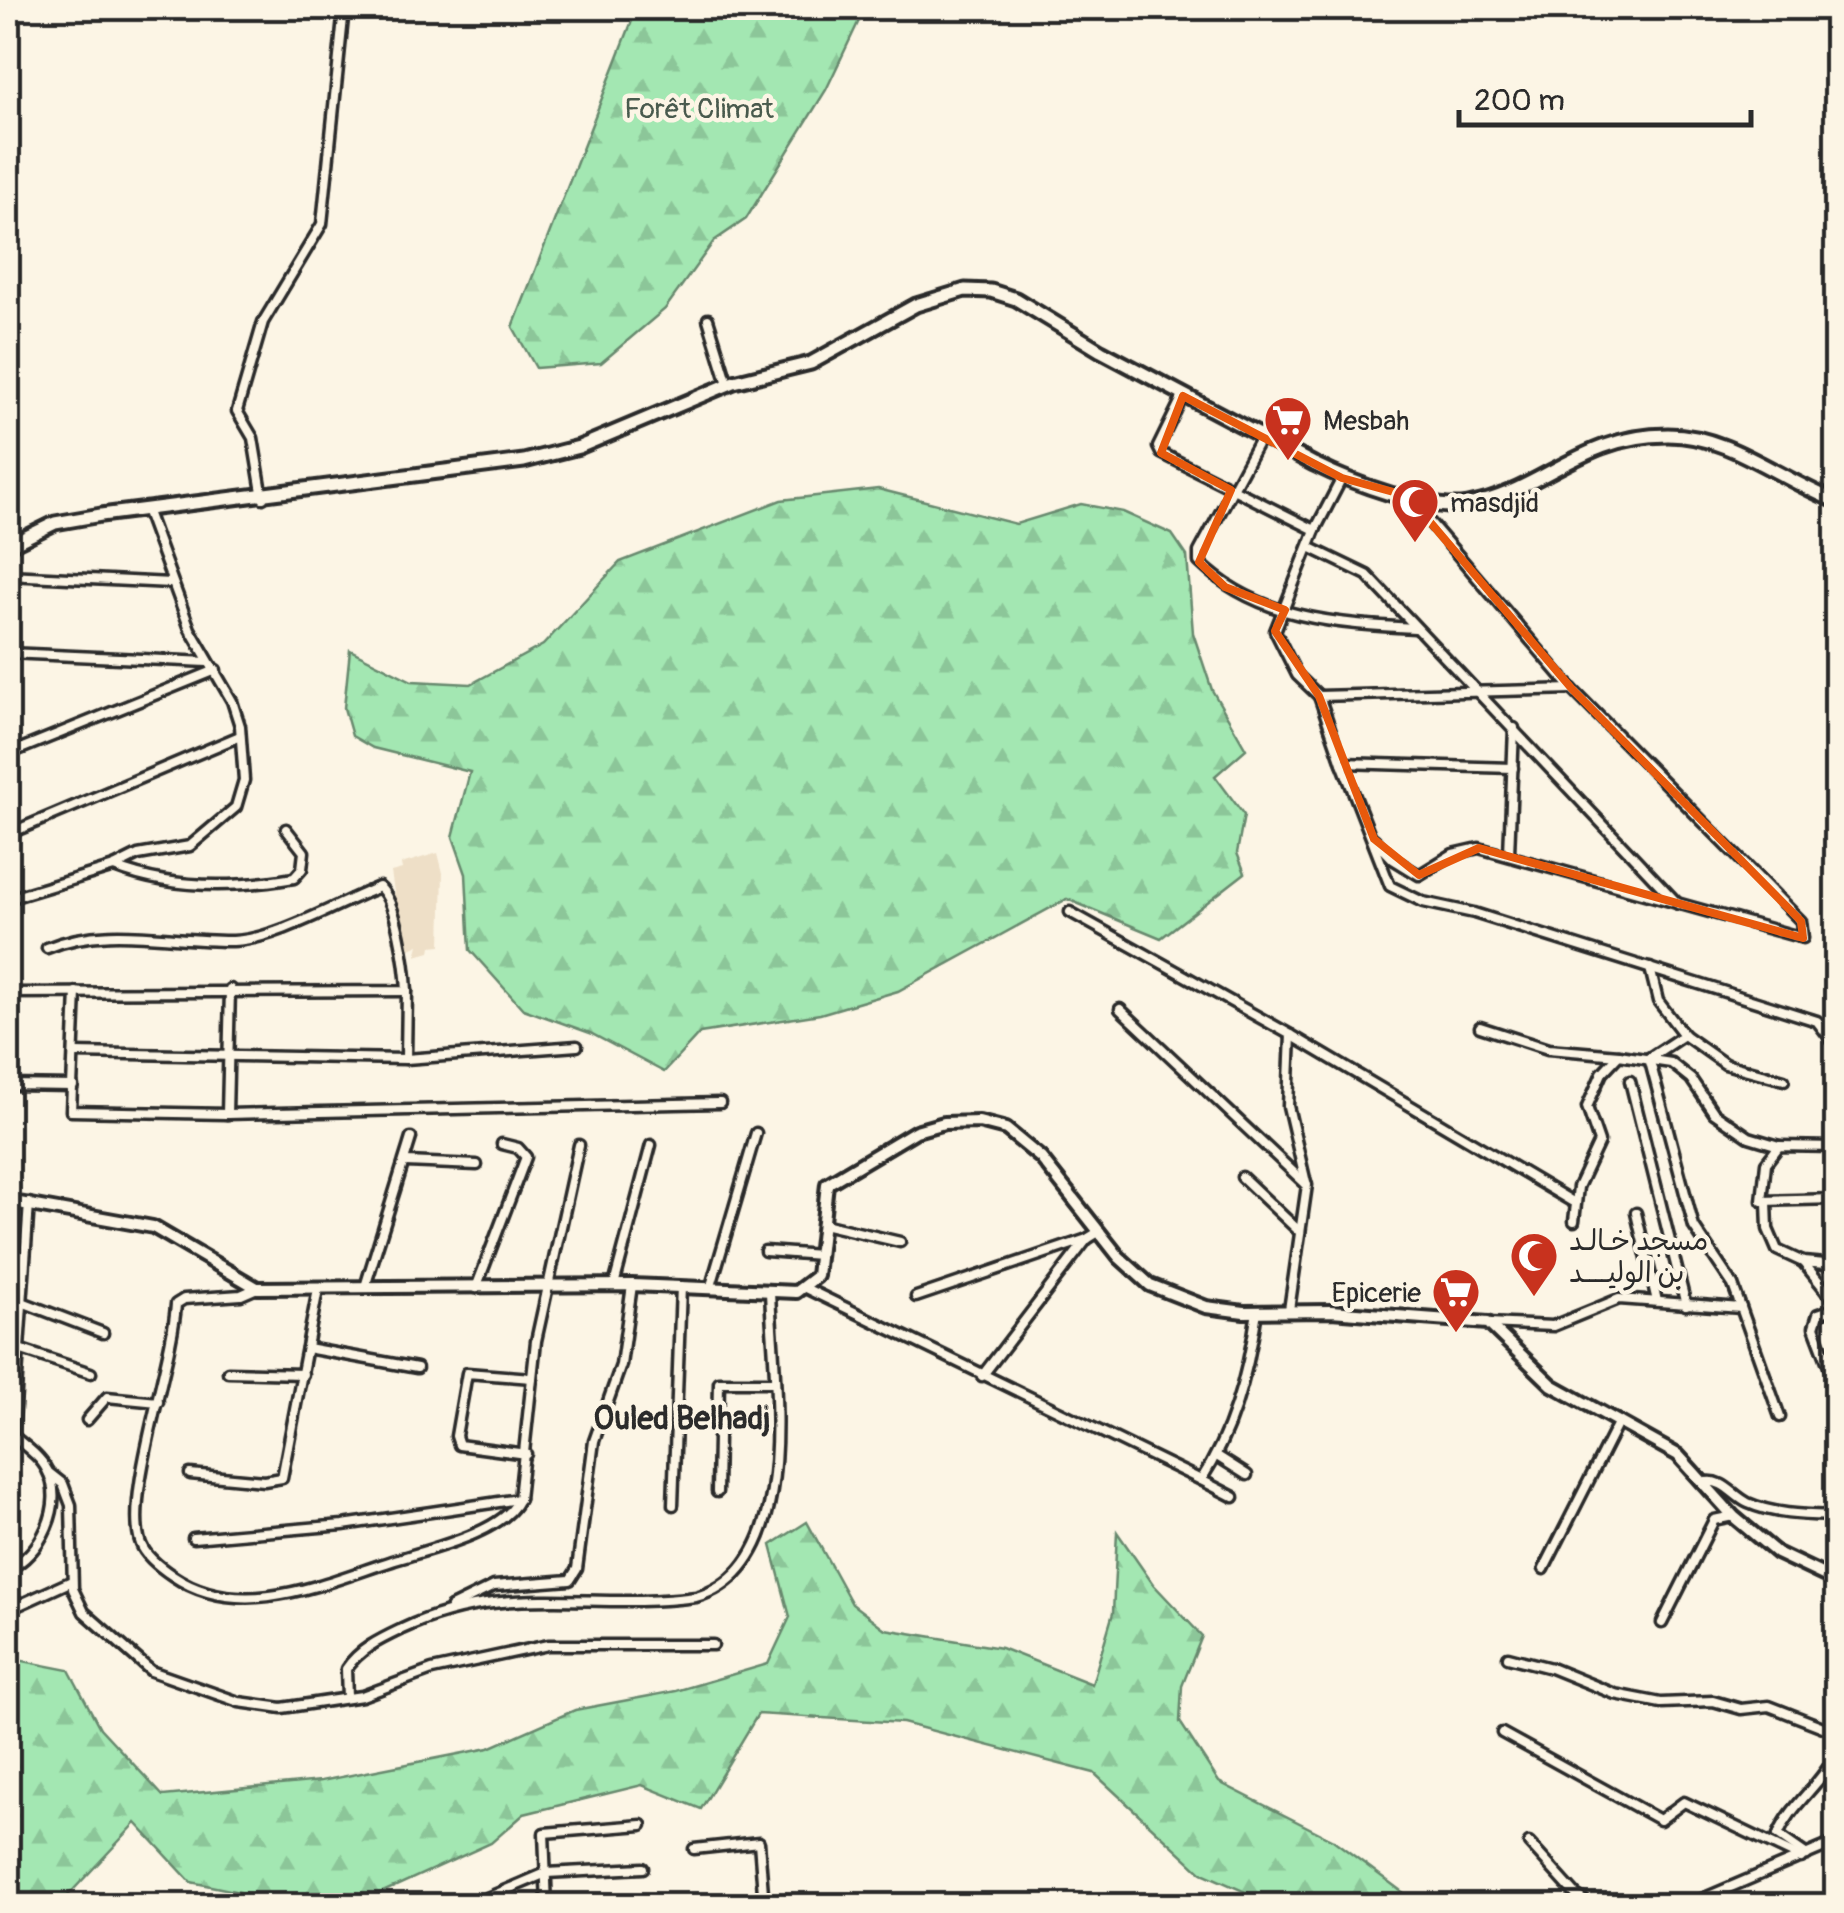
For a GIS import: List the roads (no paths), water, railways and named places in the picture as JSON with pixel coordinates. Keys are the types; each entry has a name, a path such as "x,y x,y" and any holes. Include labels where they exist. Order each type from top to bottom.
{"main road":[{"path":"8,546 56,524 146,509 262,498 524,461 579,446 728,384 830,355 892,316 940,295 992,291 1016,299 1183,396 1342,478 1408,496 1465,506 1520,485 1596,447 1670,435 1740,452 1836,501"}],"street":[{"path":"262,498 253,438 236,411 263,322 322,224 344,8"},
{"path":"708,319 728,384"},
{"path":"1183,396 1158,446 1160,454 1315,530"},
{"path":"1260,437 1198,552 1199,562 1224,587 1324,624 1415,628"},
{"path":"1342,478 1315,530 1275,631 1297,675 1319,696 1390,886 1423,902 1474,912 1817,1022 1836,1046"},
{"path":"1374,838 1393,859 1418,875 1453,854 1479,848 1680,907 1803,938 1801,921 1572,690 1408,496"},
{"path":"8,900 114,867 138,855 190,846 236,807 244,780 232,701 190,629 146,509"},
{"path":"1311,548 1367,576 1514,726 1680,907"},
{"path":"8,575 171,583"},
{"path":"8,653 210,662"},
{"path":"8,754 216,670"},
{"path":"1319,696 1572,690"},
{"path":"1509,854 1514,726"},
{"path":"8,834 240,736"},
{"path":"1342,763 1513,768"},
{"path":"114,867 176,883 248,884 294,878 302,869 304,852 286,829"},
{"path":"48,948 64,941 115,935 236,942 378,887 386,892 395,921 407,991 406,1059"},
{"path":"1070,912 1291,1035 1573,1202"},
{"path":"1650,968 1658,1000 1684,1035 1725,1064 1784,1080"},
{"path":"227,1114 230,990"},
{"path":"8,993 407,991"},
{"path":"76,992 71,1112 227,1114 720,1103"},
{"path":"1120,1009 1307,1185"},
{"path":"1480,1026 1548,1050 1671,1063 1692,1079 1714,1112 1749,1137 1779,1146 1836,1147"},
{"path":"1289,1310 1307,1185 1288,1106 1291,1035"},
{"path":"1649,1058 1684,1035"},
{"path":"74,1053 406,1059 576,1046"},
{"path":"1574,1220 1573,1202 1599,1142 1587,1107 1591,1094 1618,1055"},
{"path":"1649,1058 1694,1227 1733,1285 1780,1417"},
{"path":"1630,1081 1686,1304"},
{"path":"8,1086 73,1086"},
{"path":"806,1288 817,1276 822,1255 827,1184 916,1131 944,1123 980,1122 1022,1139 1118,1257 1150,1285 1206,1307 1535,1329 1553,1326 1619,1298 1741,1308"},
{"path":"712,1286 756,1133"},
{"path":"366,1288 411,1138"},
{"path":"476,1288 526,1156 518,1148 502,1144"},
{"path":"614,1284 650,1145"},
{"path":"578,1146 545,1284 526,1454 514,1510 447,1545 334,1584 284,1595 205,1591 166,1572 141,1544 138,1498 176,1304 184,1299 241,1295 256,1288 476,1288 545,1284 806,1288 1234,1497"},
{"path":"1779,1146 1766,1163 1762,1201 1836,1199"},
{"path":"406,1162 478,1165"},
{"path":"1242,1177 1300,1232"},
{"path":"8,1202 153,1227 256,1288"},
{"path":"1767,1202 1770,1239 1777,1250 1803,1262 1836,1265"},
{"path":"28,1203 10,1434 63,1484 71,1505 72,1581 79,1606 96,1626 158,1675 274,1708 347,1698 432,1670 548,1644 713,1646"},
{"path":"1636,1213 1657,1302"},
{"path":"823,1224 900,1242"},
{"path":"916,1297 1087,1239 1100,1231"},
{"path":"982,1376 1087,1239"},
{"path":"765,1252 822,1255"},
{"path":"1803,1262 1836,1306 1818,1314 1814,1326 1836,1384"},
{"path":"347,1698 346,1669 358,1654 386,1636 494,1586 570,1580 578,1569 594,1441 621,1365 632,1285"},
{"path":"673,1505 681,1286"},
{"path":"190,1474 264,1482 282,1478 318,1290"},
{"path":"447,1610 495,1599 678,1599 721,1586 742,1568 771,1512 770,1290"},
{"path":"22,1302 103,1333"},
{"path":"1201,1480 1217,1456 1246,1378 1257,1311"},
{"path":"1488,1324 1552,1385 1678,1455 1734,1516 1777,1553 1836,1582"},
{"path":"308,1348 417,1368"},
{"path":"19,1349 91,1373"},
{"path":"228,1372 302,1374"},
{"path":"526,1454 459,1446 456,1436 467,1373 532,1378"},
{"path":"717,1492 719,1382 772,1382"},
{"path":"87,1420 107,1397 158,1402"},
{"path":"1544,1569 1619,1421"},
{"path":"1217,1456 1247,1475"},
{"path":"8,1569 30,1557 40,1544 52,1486 49,1473"},
{"path":"1706,1482 1718,1482 1749,1504 1771,1510 1836,1516"},
{"path":"193,1538 343,1525 519,1498"},
{"path":"1662,1623 1714,1520 1734,1516"},
{"path":"8,1610 72,1581"},
{"path":"1508,1658 1551,1668 1615,1694 1661,1703 1713,1701 1741,1708 1769,1706 1836,1732"},
{"path":"1502,1733 1660,1820 1684,1802 1804,1857"},
{"path":"1804,1857 1778,1835 1789,1809 1823,1778 1836,1754"},
{"path":"547,1906 544,1833 642,1825"},
{"path":"694,1849 758,1842 764,1906"},
{"path":"1686,1906 1836,1842"},
{"path":"1528,1843 1576,1895 1592,1906"},
{"path":"468,1906 546,1874 643,1868"}],"place":[{"name":"Mesbah","path":"1288,462"},
{"name":"masdjid","path":"1415,544"},
{"name":"مسجد خـالـد بن الوليــــد","path":"1534,1298"},
{"name":"Epicerie","path":"1456,1334"}],"district":[{"name":"Ouled Belhadj","path":"682,1418"}],"park label":[{"name":"Forêt Climat","path":"699,108"}]}
